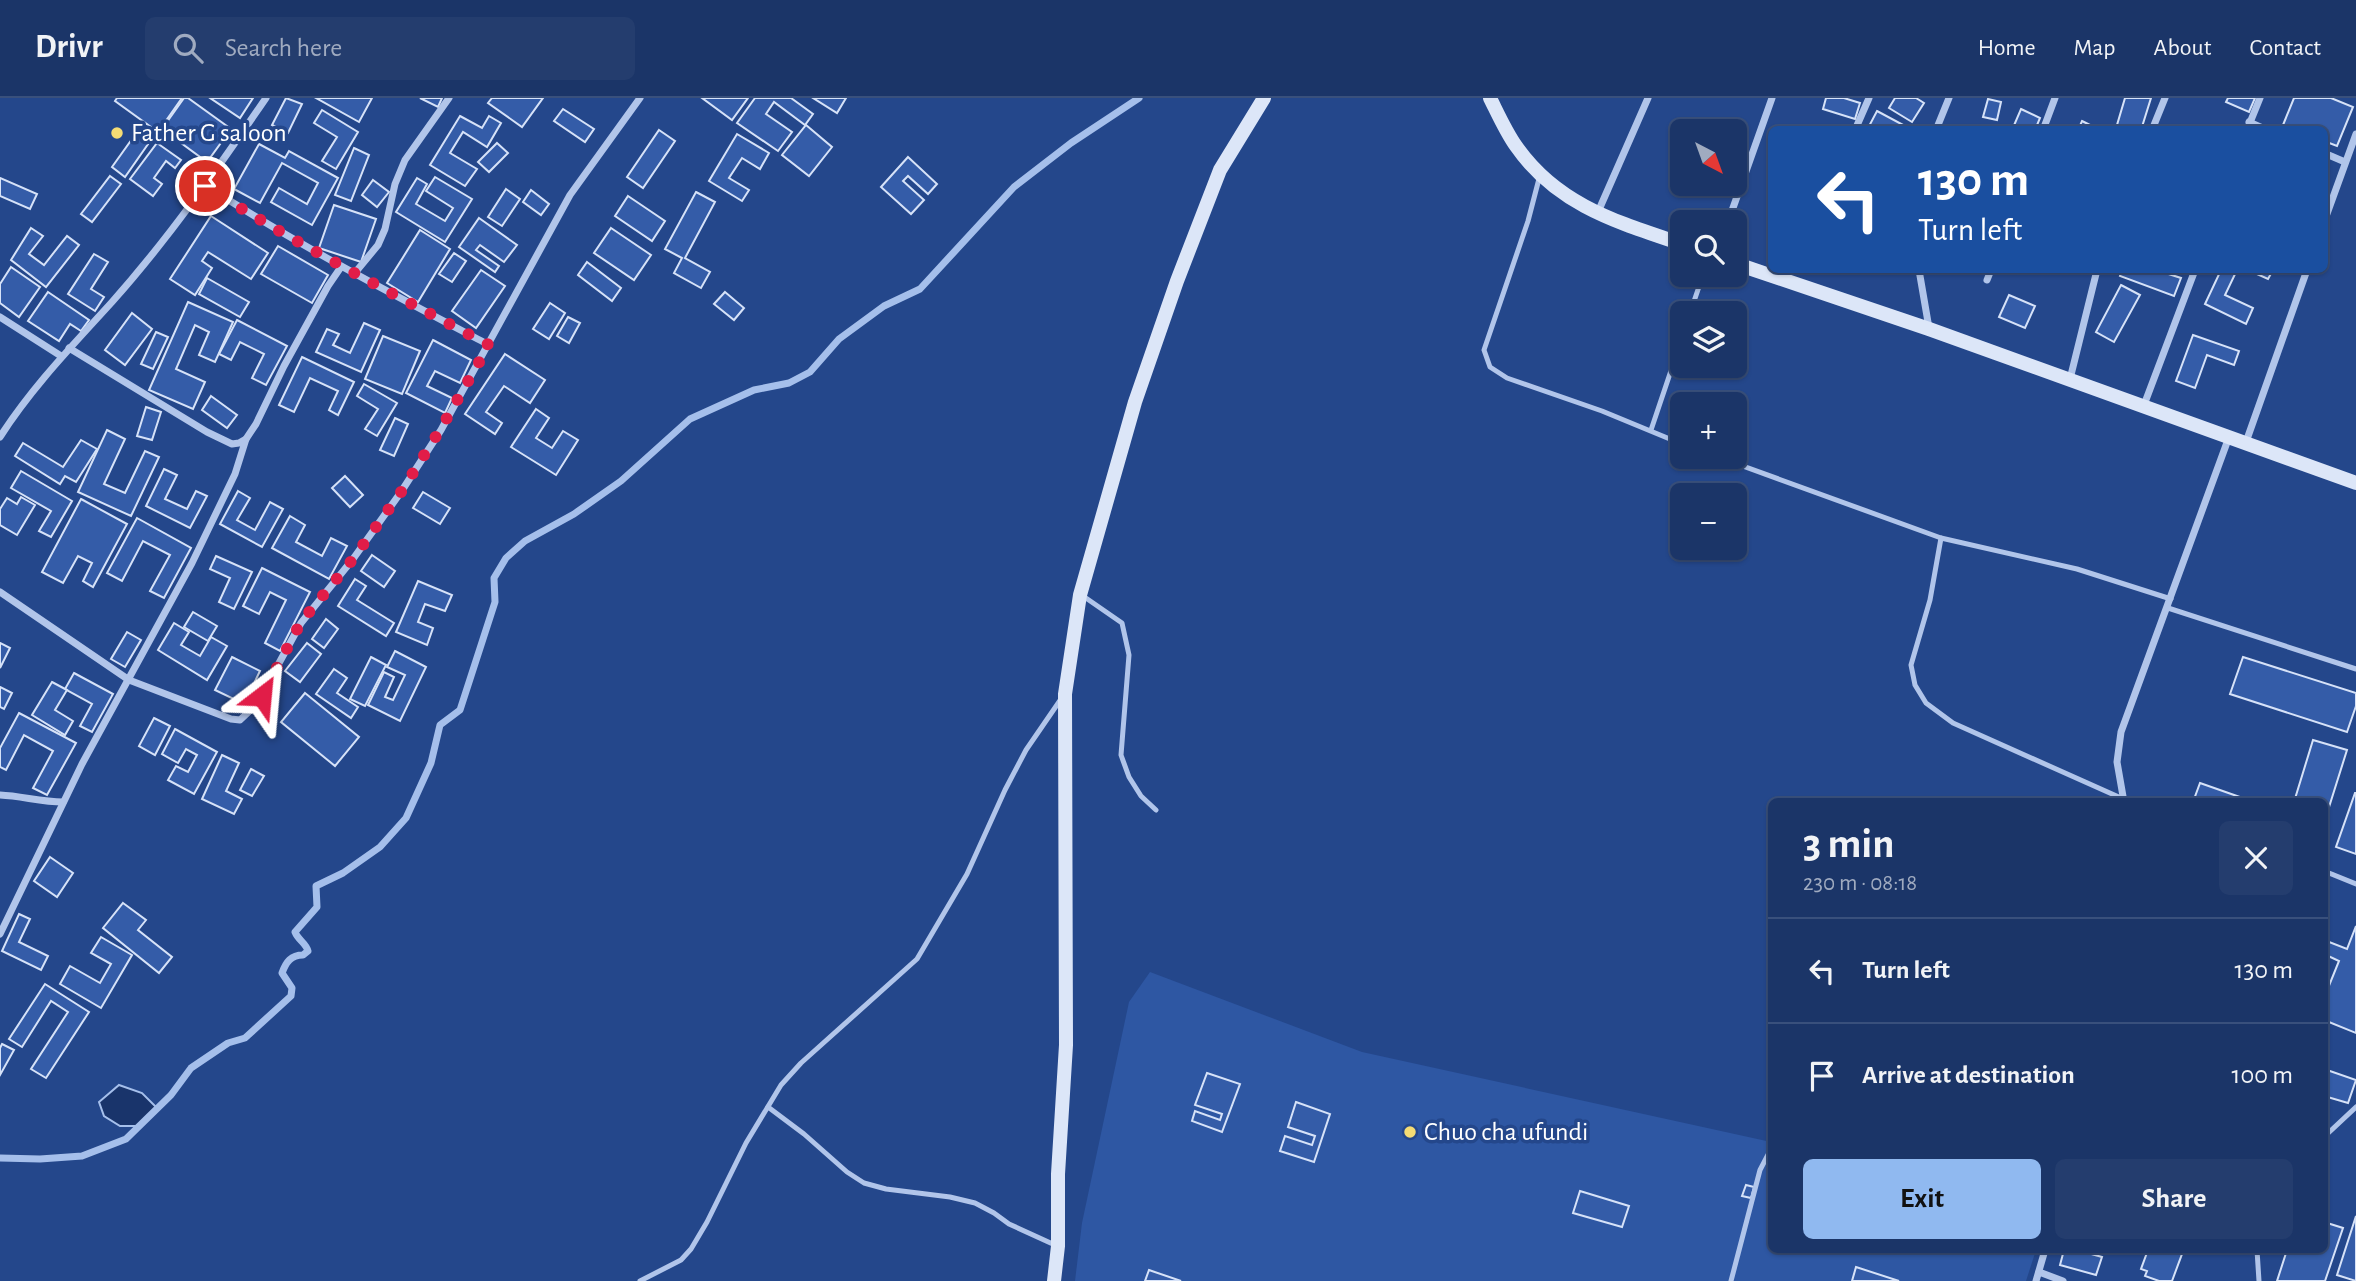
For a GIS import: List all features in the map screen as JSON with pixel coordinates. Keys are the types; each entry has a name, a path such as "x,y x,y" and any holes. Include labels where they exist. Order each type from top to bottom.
{"street":[{"path":"0,437 61,356 112,301 205,186 266,98"},
{"path":"354,274 378,245 385,229 395,184 405,160 449,98"},
{"path":"0,592 129,680 231,719 240,720 248,714 262,696 301,622 353,559 401,492 489,345 570,195 640,98"},
{"path":"1054,1281 1058,1246 1058,1174 1066,1045 1065,694 1080,595 1135,402 1177,281 1220,170 1264,98"},
{"path":"1598,213 1648,98"},
{"path":"1732,210 1772,98"},
{"path":"1857,126 1869,98"},
{"path":"1938,126 1950,98"},
{"path":"2044,126 2055,98"},
{"path":"2154,126 2165,98"},
{"path":"2248,126 2260,98"},
{"path":"1493,99 1516,145 1540,175 1566,197 1611,220 1670,240"},
{"path":"2328,211 2356,134"},
{"path":"2328,155 2345,162"},
{"path":"205,186 341,267 489,345"},
{"path":"1747,265 1768,270"},
{"path":"0,934 63,802 192,563 235,474 246,439 323,295 341,267"},
{"path":"1920,273 1929,329"},
{"path":"1987,280 1990,273"},
{"path":"2070,379 2096,273"},
{"path":"2144,405 2193,273"},
{"path":"2246,442 2306,273"},
{"path":"1793,276 1929,329 2356,484"},
{"path":"0,317 61,356"},
{"path":"69,348 207,432 232,444 246,439"},
{"path":"2125,798 2117,762 2121,732 2229,438"},
{"path":"0,795 63,802"},
{"path":"2036,1281 2044,1253"},
{"path":"2039,1272 2063,1281"}],"lane":[{"path":"1540,175 1528,220 1484,350 1490,367 1507,378 1602,411 1670,439"},
{"path":"1651,430 1670,374"},
{"path":"1747,468 1941,538 2077,569 2171,599"},
{"path":"1941,538 1930,600 1911,665 1915,685 1926,703 1953,723 2119,798"},
{"path":"1080,595 1122,623 1129,654 1121,755 1129,777 1141,796 1156,810"},
{"path":"2168,608 2356,669"},
{"path":"639,1281 681,1260 691,1249 707,1223 746,1143 781,1085 801,1063 917,959 967,874 1004,790 1026,750 1065,694"},
{"path":"2328,873 2356,884"},
{"path":"768,1107 864,1183 975,1203 1009,1224 1058,1246"},
{"path":"2328,1133 2356,1107"},
{"path":"1731,1281 1760,1170 1768,1155"},
{"path":"2256,1253 2259,1281"}],"shaded area":[{"name":"Chuo cha ufundi","path":"1150,972 1362,1052 1768,1141 1768,1253 2035,1253 2026,1281 1075,1281 1082,1223 1129,1002"},
{"path":"119,1085 142,1093 158,1109 138,1126 120,1126 104,1116 99,1102"}],"building":[{"path":"117,98 182,98 158,132 115,101"},
{"path":"184,98 188,98 231,129 207,162 162,129"},
{"path":"210,98 253,98 240,118"},
{"path":"286,98 302,104 288,133 272,125"},
{"path":"316,98 372,98 359,122"},
{"path":"420,98 442,98 438,107"},
{"path":"492,98 543,98 522,127 488,103"},
{"path":"702,98 748,98 732,120"},
{"path":"755,98 791,98 813,114 805,125 774,102 766,114 792,132 778,151 737,123"},
{"path":"813,98 846,98 837,113"},
{"path":"1826,98 1844,98 1860,103 1855,119 1823,109"},
{"path":"1895,98 1916,98 1924,103 1912,122 1889,108"},
{"path":"2125,98 2151,98 2142,126 2117,125"},
{"path":"2228,98 2255,98 2249,112 2226,102"},
{"path":"2294,98 2331,98 2353,107 2337,146 2328,143 2328,126 2283,125"},
{"path":"1988,99 2001,102 1997,120 1983,117"},
{"path":"563,109 594,129 585,142 554,121"},
{"path":"2021,109 2040,118 2037,126 2014,126"},
{"path":"322,110 358,132 336,169 322,161 337,137 314,123"},
{"path":"1877,111 1905,126 1869,126"},
{"path":"460,116 482,128 489,116 501,123 487,147 463,132 450,153 477,169 465,186 430,165"},
{"path":"806,125 832,147 809,176 782,155"},
{"path":"140,128 153,137 125,177 112,167"},
{"path":"659,130 675,141 643,188 627,177"},
{"path":"737,134 769,153 760,169 742,158 729,178 749,190 742,201 709,181"},
{"path":"157,143 181,160 175,168 166,161 154,178 162,184 153,196 130,179"},
{"path":"497,143 508,153 489,172 478,162"},
{"path":"259,144 285,158 289,151 338,178 312,225 271,202 279,188 307,204 318,183 282,163 260,203 234,189"},
{"path":"354,148 369,155 351,201 335,195"},
{"path":"908,157 937,184 928,194 908,176 903,181 924,200 911,214 881,187"},
{"path":"110,176 121,184 92,222 81,214"},
{"path":"435,177 472,199 445,242 396,212 417,178 427,184 416,204 445,221 453,208 426,191"},
{"path":"0,178 37,194 30,209 0,196"},
{"path":"373,180 389,192 377,207 362,195"},
{"path":"506,189 520,199 502,226 488,217"},
{"path":"531,190 549,204 541,215 523,202"},
{"path":"696,192 715,202 685,258 710,272 701,288 674,273 682,258 665,249"},
{"path":"628,196 665,221 652,241 615,216"},
{"path":"334,205 376,219 361,262 319,248"},
{"path":"211,216 268,253 251,279 208,252 202,261 212,268 195,295 170,279"},
{"path":"479,218 517,245 504,262 480,245 476,250 499,266 495,272 459,247"},
{"path":"31,228 43,236 29,254 44,265 67,236 79,245 46,287 11,260"},
{"path":"611,228 651,255 634,280 594,253"},
{"path":"420,230 450,249 418,302 387,283"},
{"path":"278,246 328,275 312,303 261,274"},
{"path":"454,253 466,261 452,282 439,274"},
{"path":"94,254 108,262 91,289 104,297 95,311 68,294"},
{"path":"587,262 621,288 612,301 578,275"},
{"path":"11,267 40,287 19,317 0,303 0,284"},
{"path":"481,270 505,286 476,328 452,311"},
{"path":"2121,273 2165,273 2181,278 2174,296 2120,276"},
{"path":"2220,273 2236,273 2225,295 2253,308 2246,324 2205,304"},
{"path":"2255,273 2271,273 2268,279"},
{"path":"207,278 249,302 240,317 199,294"},
{"path":"2121,285 2140,295 2114,342 2096,332"},
{"path":"48,292 89,320 81,331 70,324 59,341 28,321"},
{"path":"725,292 744,308 734,320 714,304"},
{"path":"2009,295 2035,306 2025,328 1999,317"},
{"path":"188,302 233,322 215,362 199,355 209,332 195,325 176,369 205,382 193,409 149,390"},
{"path":"550,303 565,313 549,339 533,329"},
{"path":"132,313 152,329 125,365 105,350"},
{"path":"568,317 580,323 569,343 557,336"},
{"path":"237,320 287,346 266,385 252,378 264,354 240,342 231,360 219,354"},
{"path":"364,323 380,330 361,372 316,352 327,329 339,334 333,345 350,353"},
{"path":"156,332 168,337 153,369 141,364"},
{"path":"2193,335 2239,351 2234,365 2207,355 2195,388 2176,381"},
{"path":"383,336 420,351 402,394 365,379"},
{"path":"433,340 471,360 460,383 435,371 427,386 452,398 445,413 406,393"},
{"path":"505,354 545,380 530,403 504,386 486,412 502,423 495,434 465,414"},
{"path":"302,357 354,382 338,415 329,410 338,391 310,378 294,412 279,405"},
{"path":"364,384 397,403 377,436 365,429 378,409 357,396"},
{"path":"211,396 237,415 227,428 202,410"},
{"path":"146,407 161,412 152,440 137,436"},
{"path":"536,409 549,418 536,438 552,448 563,431 578,440 556,475 511,447"},
{"path":"395,418 408,424 394,456 380,450"},
{"path":"107,430 125,439 104,484 125,493 145,451 159,457 131,516 78,492"},
{"path":"81,440 97,449 76,482 65,476 60,484 15,456 23,443 63,467"},
{"path":"164,469 177,475 165,499 187,509 196,491 207,496 190,528 146,506"},
{"path":"21,471 72,501 51,537 39,531 51,511 11,488"},
{"path":"345,476 363,495 350,507 332,488"},
{"path":"238,491 250,498 237,520 255,530 270,502 283,509 262,547 220,524"},
{"path":"423,492 450,508 440,524 413,508"},
{"path":"21,497 35,505 17,535 0,525 0,509 7,498 17,504"},
{"path":"81,499 127,524 93,587 83,581 92,563 78,556 63,583 42,572"},
{"path":"290,516 305,525 296,542 322,556 331,538 347,546 329,579 272,548"},
{"path":"137,518 191,548 164,598 150,591 170,555 143,541 122,581 107,573"},
{"path":"372,555 395,571 384,587 361,571"},
{"path":"216,556 252,572 234,609 219,602 230,578 210,569"},
{"path":"262,568 310,592 280,651 265,643 286,600 270,592 259,614 243,606"},
{"path":"355,579 366,586 357,600 394,623 386,636 338,606"},
{"path":"418,581 452,595 445,611 425,604 418,622 433,628 427,645 396,632"},
{"path":"193,612 217,626 208,641 184,627"},
{"path":"326,619 338,629 324,648 312,639"},
{"path":"174,623 189,632 181,645 200,656 211,637 227,646 207,680 158,650"},
{"path":"127,632 141,640 125,667 111,659"},
{"path":"0,643 10,648 0,668"},
{"path":"307,643 321,654 300,682 285,671"},
{"path":"395,651 426,667 400,721 368,705 384,672 394,677 385,697 393,700 405,675 387,667"},
{"path":"232,657 260,671 244,704 215,690"},
{"path":"371,657 386,665 365,706 350,699"},
{"path":"2243,657 2356,693 2356,706 2347,732 2230,694"},
{"path":"334,669 347,678 337,693 358,707 351,718 316,694"},
{"path":"74,673 113,694 92,732 80,726 92,704 65,689"},
{"path":"52,682 67,690 55,710 73,721 65,735 32,715"},
{"path":"0,687 12,693 4,709 0,707"},
{"path":"305,693 359,737 335,766 281,722"},
{"path":"19,713 76,743 47,795 33,788 53,751 24,735 6,770 0,767 0,748"},
{"path":"154,718 170,726 155,755 139,746"},
{"path":"175,729 217,752 194,794 168,780 176,766 188,772 197,755 186,749 178,763 162,754"},
{"path":"2313,740 2347,750 2328,810 2328,798 2295,798"},
{"path":"222,755 239,763 226,791 242,799 234,814 202,799"},
{"path":"251,769 264,776 252,796 240,790"},
{"path":"2200,783 2243,798 2194,798"},
{"path":"2356,793 2356,854 2336,847"},
{"path":"50,857 73,873 57,897 34,881"},
{"path":"123,903 146,920 138,930 172,957 159,973 103,928"},
{"path":"19,914 30,919 19,942 48,956 41,970 2,951"},
{"path":"2356,926 2356,1033 2328,1022 2328,988 2339,961 2328,956 2328,942 2347,949"},
{"path":"101,937 132,955 101,1008 60,984 70,966 100,983 111,964 91,953"},
{"path":"45,984 89,1012 46,1078 31,1069 68,1012 51,1001 22,1047 9,1039"},
{"path":"2,1044 14,1050 0,1075 0,1048"},
{"path":"2328,1070 2356,1080 2348,1103 2328,1097"},
{"path":"1207,1073 1240,1084 1222,1132 1192,1121 1195,1111 1220,1120 1222,1114 1195,1105"},
{"path":"1296,1102 1330,1114 1314,1162 1280,1151 1285,1136 1312,1145 1315,1136 1288,1127"},
{"path":"1746,1185 1754,1187 1751,1198 1742,1196"},
{"path":"1580,1191 1629,1206 1622,1227 1573,1213"},
{"path":"2356,1216 2356,1281 2337,1275"},
{"path":"2328,1223 2343,1228 2325,1281 2277,1281 2286,1253 2328,1253"},
{"path":"2063,1253 2088,1253 2102,1257 2096,1275 2060,1265"},
{"path":"2147,1253 2182,1254 2172,1281 2159,1281 2145,1276 2147,1271 2141,1269"},
{"path":"1856,1267 1899,1281 1852,1281"},
{"path":"1149,1270 1181,1281 1145,1281"}],"waterway":[{"path":"0,1158 82,1156 126,1139 171,1095 191,1068 228,1043 245,1038 291,996 292,988 282,973 290,960 308,951 295,932 317,907 316,886 343,873 380,847 406,818 431,763 440,725 460,710 495,602 494,578 506,558 525,541 574,514 621,481 690,419 754,390 789,383 810,372 839,339 884,306 920,289 1014,187 1071,143 1139,98"}],"place":[{"name":"Father G saloon","path":"117,133"},
{"name":"Chuo cha ufundi","path":"1410,1132"}],"route":[{"path":"205,186 341,267 489,345 401,492 353,559 301,622 262,696"}]}
